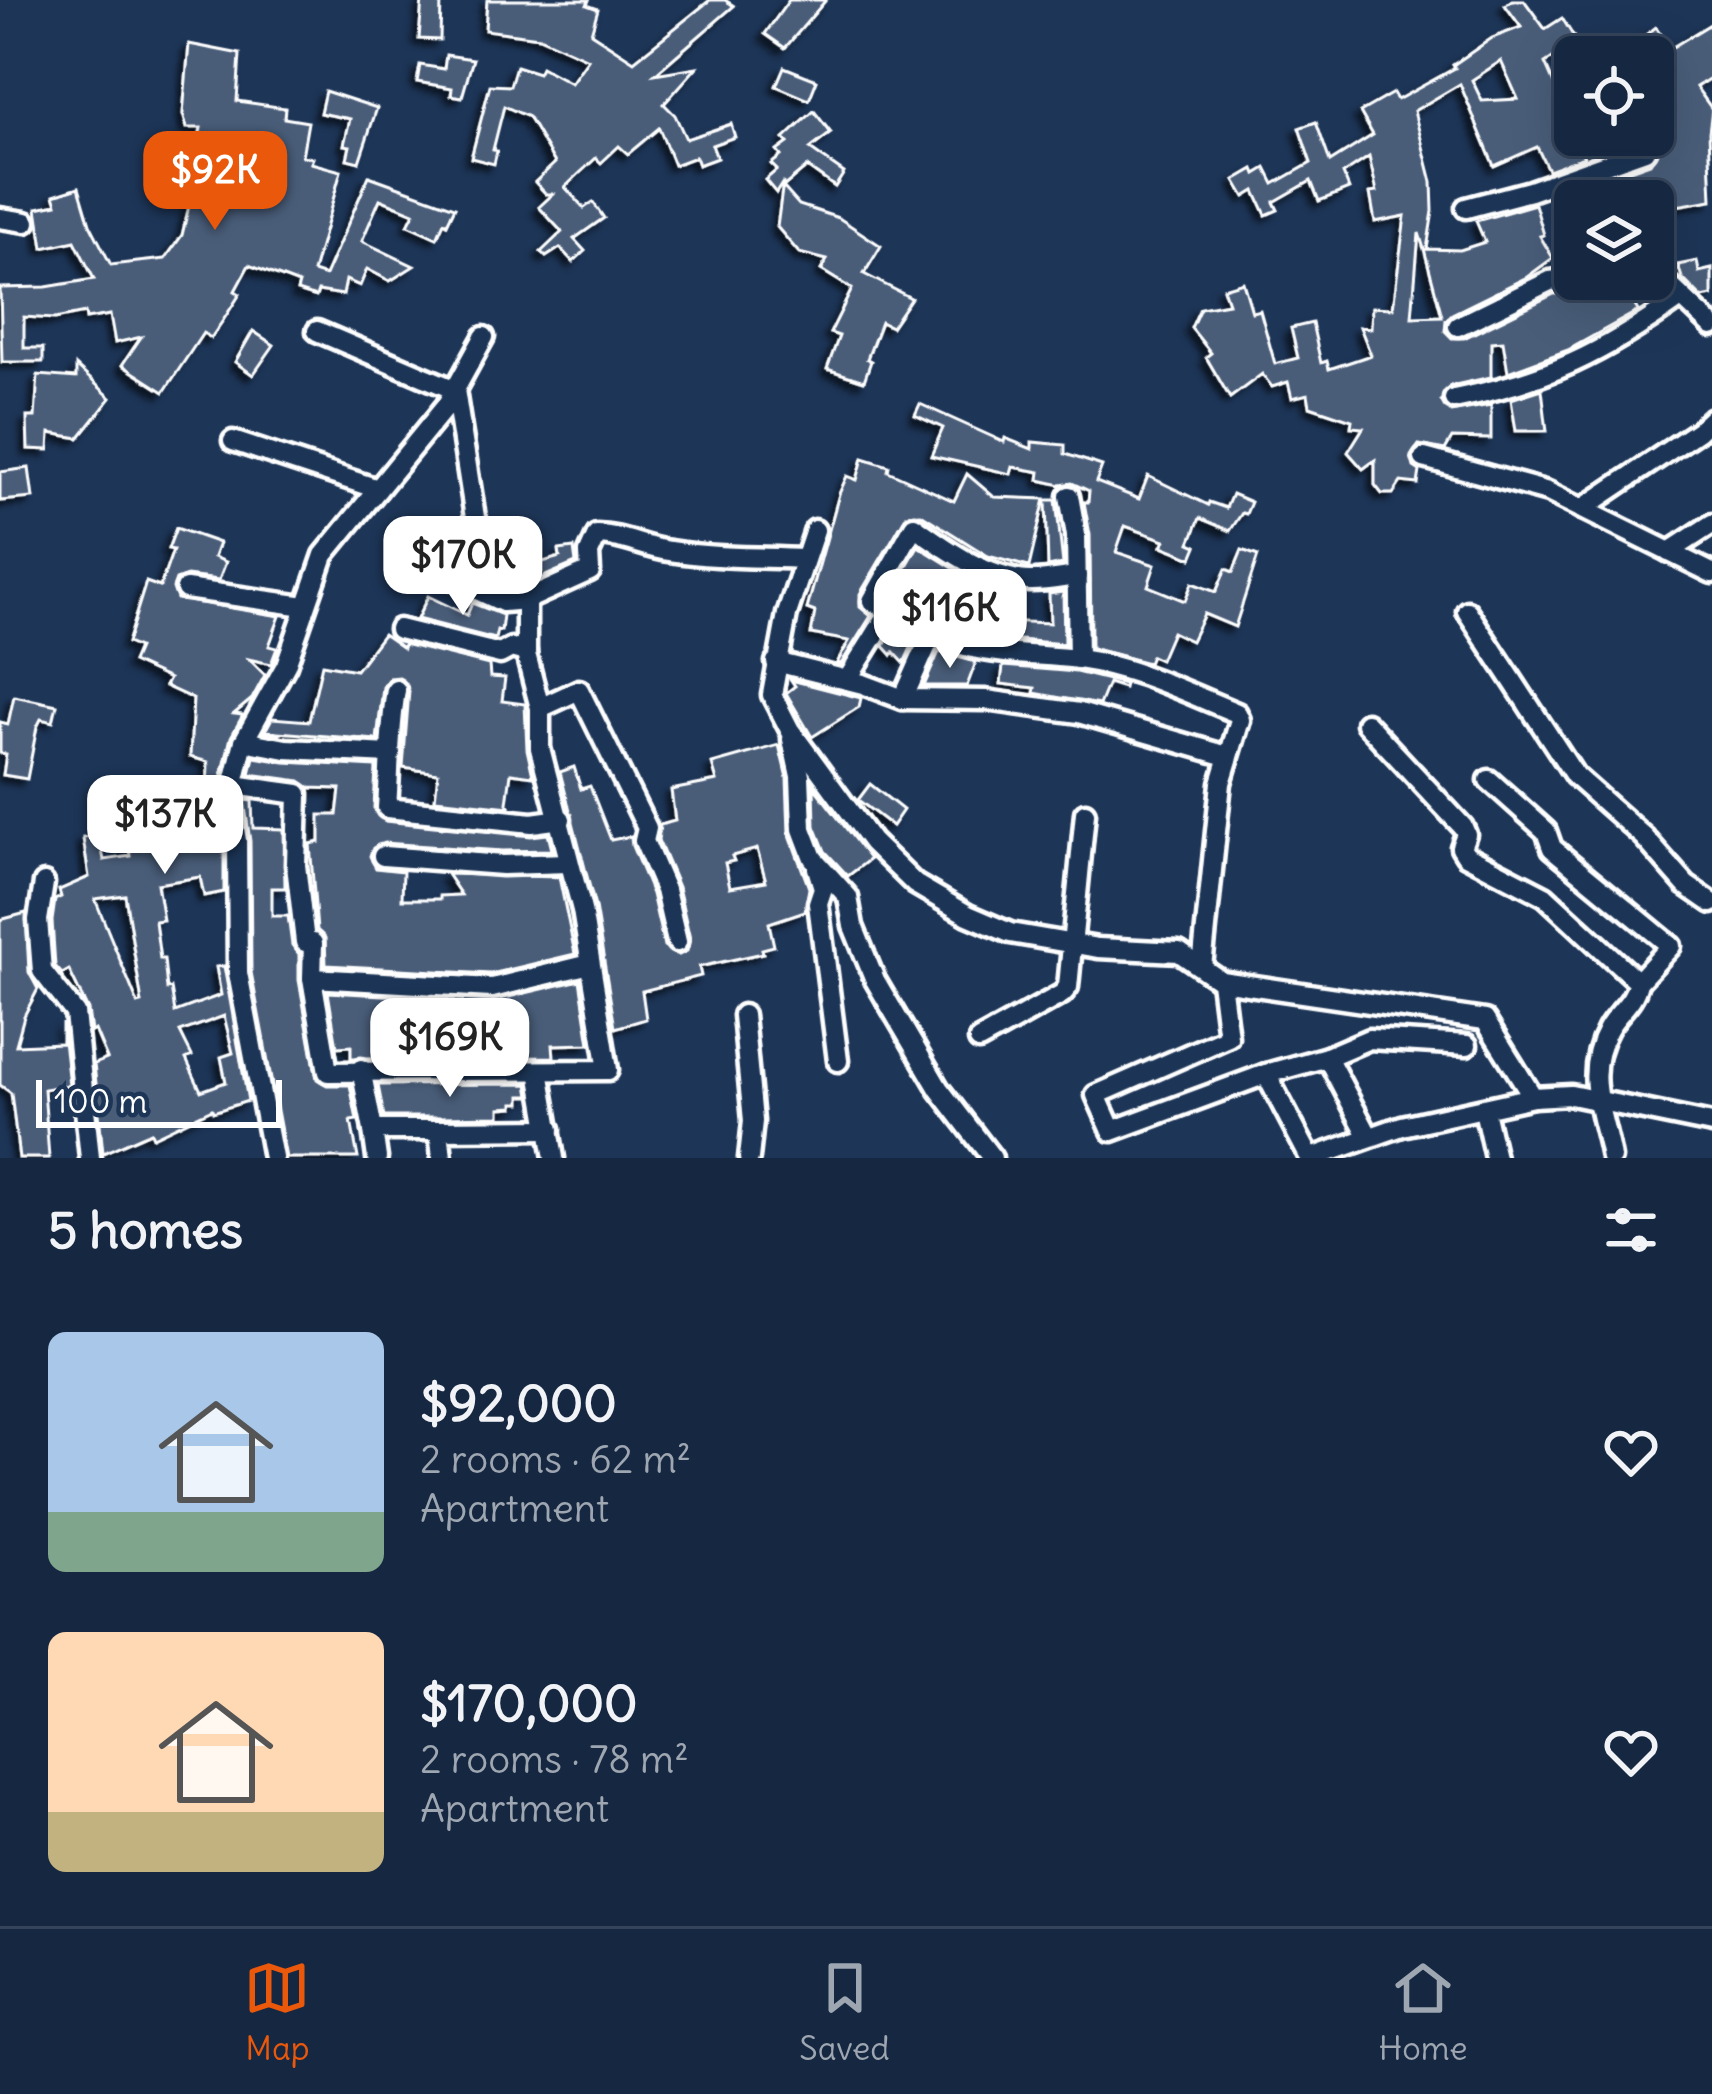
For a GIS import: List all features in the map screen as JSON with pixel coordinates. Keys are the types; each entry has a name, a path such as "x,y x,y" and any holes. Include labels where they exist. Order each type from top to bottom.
{"street":[{"path":"1466,208 1628,156"},
{"path":"0,218 26,222"},
{"path":"1458,326 1554,281"},
{"path":"1674,292 1712,326"},
{"path":"1454,399 1517,386 1574,364 1682,298"},
{"path":"317,331 455,390"},
{"path":"273,1158 238,974 237,842 230,799 244,741 286,665 324,555 455,390 484,337"},
{"path":"455,390 487,594"},
{"path":"1582,509 1712,418"},
{"path":"233,441 378,489"},
{"path":"1424,458 1548,492 1712,573"},
{"path":"1069,496 1078,659"},
{"path":"1669,551 1712,524"},
{"path":"847,680 890,611 872,601 914,526 975,566 1000,574 1028,581 1077,576"},
{"path":"814,530 776,662 772,695 790,730 872,842 915,884 1010,933 1179,952 1220,981 1485,1020 1533,1097"},
{"path":"416,561 503,602 526,600 590,571 589,553 596,536 615,535 642,547 676,552 803,559"},
{"path":"187,589 305,606"},
{"path":"234,785 298,794 296,865 305,942 313,943 312,978 328,1072 608,1070 561,819 540,748 540,708 526,652 526,600"},
{"path":"1467,610 1575,776 1644,837 1686,885 1712,903"},
{"path":"399,628 500,654 512,648 526,652"},
{"path":"903,699 932,634 970,649 1078,659 1135,670 1237,713 1240,719 1227,756 1202,967"},
{"path":"776,662 903,699 986,700 1079,713 1227,756"},
{"path":"396,690 387,741 391,754 387,808 532,823 561,819"},
{"path":"540,708 579,690 647,828 644,842 665,890 676,942"},
{"path":"1366,723 1463,827 1466,834 1461,847 1466,855 1545,896 1638,982"},
{"path":"790,730 800,776 802,829 823,888 818,903 838,1061"},
{"path":"244,741 286,749 391,754"},
{"path":"1489,780 1546,831 1552,848 1671,946 1638,982 1636,995 1609,1026 1601,1045 1594,1099 1612,1158"},
{"path":"979,1040 1062,994 1070,981 1085,813"},
{"path":"383,856 502,865 569,862"},
{"path":"813,858 848,897 853,926 875,980 939,1089 992,1158"},
{"path":"44,883 38,920 42,971 76,1013 90,1158"},
{"path":"312,978 492,988 590,964"},
{"path":"1220,981 1228,1037 1096,1095 1112,1132 1370,1039 1467,1045"},
{"path":"743,1015 752,1121 749,1158"},
{"path":"1327,1057 1369,1137"},
{"path":"361,1069 377,1158"},
{"path":"538,1071 554,1158"},
{"path":"1266,1074 1311,1158 1340,1152 1402,1126 1533,1097 1571,1094 1712,1124"},
{"path":"1484,1110 1496,1158"},
{"path":"374,1130 550,1129"},
{"path":"439,1130 442,1158"}],"building":[{"path":"422,0 441,0 440,40 419,39"},
{"path":"487,0 589,0 587,5 598,9 591,33 634,61 710,0 725,0 734,6 655,74 697,67 664,104 686,139 731,124 735,137 712,145 717,158 698,165 695,157 674,165 659,128 628,154 619,146 601,163 596,158 565,187 584,208 593,202 604,218 574,239 585,251 573,262 560,248 546,257 541,252 562,232 539,207 553,194 546,194 535,182 555,163 528,117 504,106 494,164 471,158 490,85 510,86 516,66 538,73 541,67 571,83 588,59 539,37 485,30"},
{"path":"789,0 826,0 785,48 765,34"},
{"path":"1512,0 1524,0 1545,29 1562,18 1573,36 1554,36 1554,57 1545,63 1554,84 1554,156 1584,157 1548,170 1537,147 1494,166 1460,84 1414,111 1432,182 1427,249 1460,250 1485,242 1476,221 1535,204 1544,235 1540,236 1553,258 1527,277 1452,314 1445,331 1452,338 1464,338 1554,294 1554,300 1632,300 1638,311 1568,350 1508,372 1503,341 1491,342 1491,377 1450,386 1441,401 1451,412 1491,405 1491,439 1452,438 1445,450 1419,445 1411,456 1420,471 1418,484 1401,482 1393,494 1382,494 1375,485 1375,460 1363,469 1348,452 1363,428 1351,427 1352,420 1310,406 1308,394 1292,398 1288,382 1272,387 1262,374 1230,398 1206,357 1211,353 1191,328 1200,308 1228,303 1223,288 1243,282 1252,312 1260,310 1275,364 1298,358 1291,328 1312,323 1321,363 1327,361 1329,369 1371,355 1360,327 1371,328 1372,307 1393,308 1405,216 1375,222 1370,193 1377,192 1369,157 1343,174 1349,189 1319,201 1311,181 1274,202 1278,210 1266,215 1255,191 1245,197 1235,180 1266,168 1274,184 1311,163 1299,128 1316,122 1330,162 1373,135 1360,112 1393,93 1397,100 1455,68 1492,38 1521,27 1505,5","holes":["1501,61 1518,99 1482,101 1472,80","1419,233 1442,316 1412,317"]},
{"path":"1712,23 1712,77 1696,87 1712,109 1712,200 1674,206 1674,180 1602,180 1650,163 1655,156 1674,156 1674,46"},
{"path":"189,44 240,54 237,101 285,108 284,118 308,122 302,156 341,171 313,272 325,276 369,176 455,207 447,224 444,222 437,238 408,225 414,213 380,199 362,241 414,266 390,281 367,269 360,286 346,280 343,295 318,291 316,297 297,291 299,284 249,265 235,291 240,294 224,319 211,338 203,333 164,392 122,365 141,337 115,343 110,315 24,317 24,348 43,348 43,362 2,362 0,288 94,279 75,241 43,248 37,208 57,204 54,195 79,187 90,224 111,265 165,259 182,235 193,189 186,188 189,170 193,171 201,128 187,128 183,114"},
{"path":"446,55 473,59 462,97 451,95 452,88 417,82 420,65 444,69"},
{"path":"784,67 817,80 809,100 776,86"},
{"path":"325,91 377,108 359,162 347,159 350,146 344,145 350,119 320,113"},
{"path":"814,111 831,133 810,149 844,173 835,187 807,167 783,187 799,205 839,218 881,246 864,274 911,298 891,327 881,322 864,381 827,369 839,336 830,333 852,289 821,270 827,260 799,253 777,227 783,182 776,193 765,180 777,170 771,164 788,143 784,139"},
{"path":"1697,261 1699,272 1712,269 1712,296 1702,298 1682,278 1678,265"},
{"path":"253,331 274,345 253,375 235,362"},
{"path":"76,366 111,398 79,438 50,433 49,450 28,449 27,417 35,417 38,375 76,378"},
{"path":"1542,389 1547,431 1516,431 1511,399"},
{"path":"920,404 1004,442 1005,438 1032,449 1032,442 1065,445 1065,454 1102,466 1096,482 1139,499 1148,476 1208,505 1226,508 1232,494 1251,502 1230,531 1200,518 1190,543 1197,546 1192,558 1162,546 1165,540 1125,526 1116,552 1155,565 1148,586 1185,601 1192,583 1216,592 1226,569 1233,572 1242,550 1258,556 1235,627 1204,614 1191,641 1172,632 1160,660 1151,656 1148,663 1091,648 1090,535 1084,502 1088,502 1089,491 1072,483 1039,480 1040,472 1013,467 1011,474 931,456 943,428 915,415"},
{"path":"863,458 889,466 888,471 954,501 967,474 994,497 1045,499 1029,567 988,556 921,514 907,515 860,594 860,607 871,616 841,664 837,663 849,641 811,634 815,612 807,609 839,494 847,476 857,480"},
{"path":"29,468 33,498 0,501 0,472"},
{"path":"1046,500 1056,500 1063,564 1048,567"},
{"path":"176,528 219,543 214,557 226,562 219,580 187,576 176,580 177,599 280,616 269,646 277,648 271,664 249,659 265,675 252,699 234,714 243,715 231,737 217,796 224,842 224,892 204,896 200,877 157,884 163,920 155,921 160,959 164,959 175,1012 221,995 216,967 224,966 248,1101 212,1109 153,1137 151,1132 103,1153 94,1064 107,1059 95,1030 91,1032 88,1010 69,970 62,974 55,966 52,921 59,890 89,877 83,838 99,836 104,860 131,856 127,832 174,829 168,804 207,796 208,762 190,757 193,699 165,686 169,679 132,662 138,648 127,643 146,582 160,587 173,550 168,549","holes":["125,895 142,1003 138,1004 95,899","224,1016 233,1053 221,1057 226,1082 201,1091 180,1032"]},
{"path":"918,546 961,573 1011,592 997,621 1050,623 1049,594 1063,592 1064,644 988,637 932,621 920,628 904,663 894,652 892,655 884,646 903,610 890,596"},
{"path":"574,548 576,563 520,587 516,570"},
{"path":"428,596 467,615 472,603 503,615 501,631 497,630 495,639 417,619"},
{"path":"383,634 403,648 404,644 489,665 490,677 505,678 502,701 525,704 533,776 511,773 510,807 435,799 438,773 403,768 409,691 399,677 390,678 383,687 377,740 265,731 272,718 309,721 322,664 356,670"},
{"path":"939,652 976,662 967,686 924,686"},
{"path":"1003,666 1076,672 1125,684 1124,688 1108,683 1099,705 1001,684"},
{"path":"791,680 861,698 859,707 812,737 786,693 795,686"},
{"path":"14,696 57,705 53,722 41,719 37,727 27,779 3,775 6,754 0,753 0,722 8,724"},
{"path":"779,745 787,778 789,833 809,888 805,911 769,923 774,946 762,949 763,953 699,967 701,976 642,991 646,1019 615,1028 595,907 560,772 574,767 581,789 590,786 611,840 631,836 664,946 679,955 687,951 690,939 678,887 658,840 660,825 675,821 671,790 717,781 712,764","holes":["757,849 766,881 730,887 725,863 734,861 732,856"]},
{"path":"254,757 376,767 374,808 385,821 548,834 552,850 384,843 373,848 370,856 376,868 403,871 402,899 461,895 447,874 559,877 575,954 491,974 326,965 325,938 317,930 310,844 320,842 320,815 337,815 340,789 310,788 300,781 250,774"},
{"path":"870,784 903,810 892,826 858,800"},
{"path":"814,787 870,859 848,876 825,851 815,826"},
{"path":"244,800 252,801 253,828 284,829 285,888 272,888 272,916 288,916 292,945 299,954 299,980 317,1079 327,1085 350,1085 358,1158 286,1158 251,972 250,841"},
{"path":"26,913 29,972 38,989 16,1045 62,1043 62,1023 69,1085 44,1089 49,1158 19,1158 11,1093 0,1085 0,920"},
{"path":"580,980 590,1044 553,1045 554,1057 351,1058 351,1046 337,1047 328,992 492,1001"},
{"path":"528,1084 530,1096 521,1096 521,1103 514,1107 500,1108 500,1116 439,1117 384,1117 378,1085"}]}
